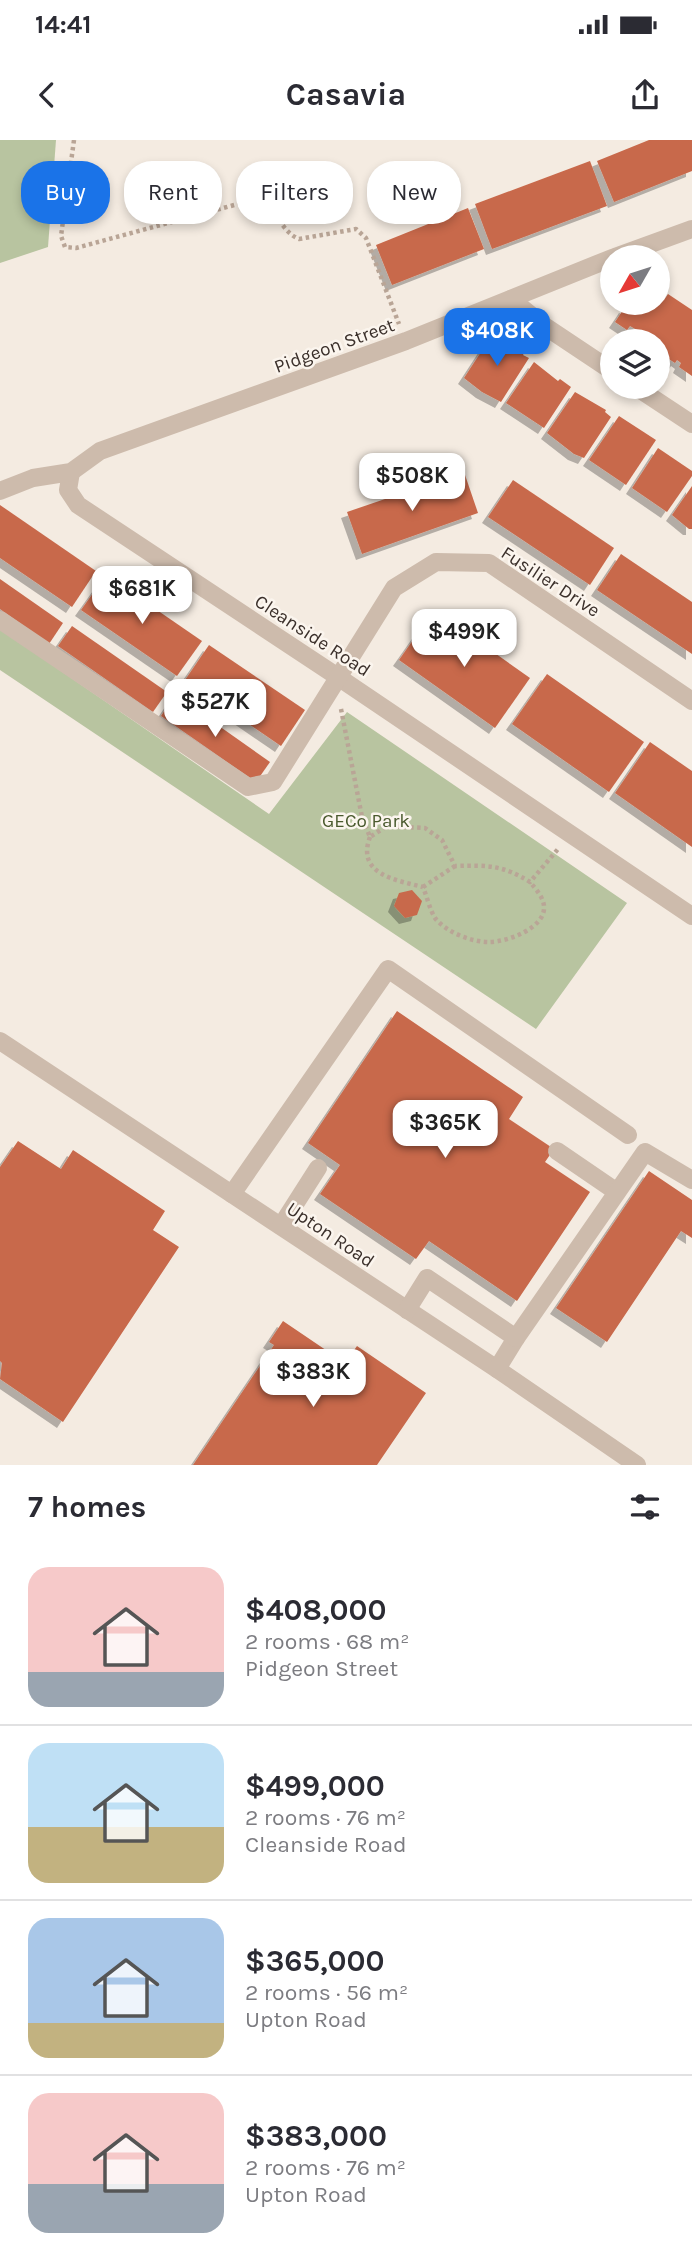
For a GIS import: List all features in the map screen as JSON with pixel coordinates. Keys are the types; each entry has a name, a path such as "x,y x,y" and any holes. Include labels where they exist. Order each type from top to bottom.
{"street":[{"name":"Pidgeon Street","path":"649,245 692,229"},
{"name":"Pidgeon Street","path":"71,472 100,451 406,341 600,264"},
{"path":"512,299 543,325 600,363"},
{"path":"654,399 692,424"},
{"path":"0,491 33,478 71,472"},
{"name":"Cleanside Road","path":"71,472 68,490 78,505 692,916"},
{"name":"Fusilier Drive","path":"0,620 248,787 272,782 394,589 436,562 489,563 692,701"},
{"path":"232,1194 388,969 628,1135"},
{"name":"Upton Road","path":"0,1041 498,1369 637,1465"},
{"path":"557,1151 617,1192"},
{"path":"498,1369 516,1338 645,1152 692,1180"},
{"path":"281,1226 318,1168"},
{"path":"407,1310 428,1278 516,1338"}],"path":[{"path":"74,140 61,236 65,247 76,248 249,201 263,202 292,236 299,239 356,229 362,232 406,341"},
{"path":"338,677 343,725 362,817 370,837"},
{"path":"423,887 435,917 449,929 468,938 489,942 512,938 541,918 544,906 538,892 530,882 512,871 490,865 455,866 423,887 393,880 378,872 367,861 365,850 370,837 387,826 425,828 442,840 455,866"},
{"path":"530,882 558,850"}],"green space":[{"path":"0,140 56,140 54,161 21,161 21,224 50,224 48,247 0,263"},
{"name":"GECo Park","path":"0,629 269,814 347,712 627,903 536,1029 0,670"}],"building":[{"path":"649,140 692,140 692,171 614,202 597,161"},
{"path":"590,161 607,206 492,249 475,204"},
{"path":"468,208 484,249 392,285 376,245 428,224 461,224 461,211"},
{"path":"670,295 692,310 692,376 679,367 681,363 677,360 675,363 670,360 670,329 635,329 630,326 626,329 615,322 620,315 670,315"},
{"path":"494,332 509,346 511,344 529,358 501,402 464,378"},
{"path":"534,362 558,381 560,379 571,387 544,428 506,403"},
{"path":"575,392 606,410 611,417 584,458 574,454 547,433"},
{"path":"619,416 656,440 626,485 589,460"},
{"path":"658,448 692,471 692,476 667,512 632,488"},
{"path":"464,472 478,513 362,554 347,512"},
{"path":"513,480 614,548 590,585 488,517"},
{"path":"692,486 692,529 689,529 672,515"},
{"path":"0,505 96,571 72,607 0,558"},
{"path":"621,554 692,602 692,654 597,590"},
{"path":"106,575 202,641 177,676 81,610"},
{"path":"0,579 63,623 49,644 0,609"},
{"path":"434,610 530,678 495,728 399,660"},
{"path":"72,626 167,692 153,712 58,646"},
{"path":"209,645 305,710 281,746 185,680"},
{"path":"547,674 644,742 609,792 512,724"},
{"path":"175,695 270,762 256,782 161,716"},
{"path":"650,742 692,771 692,847 615,793"},
{"path":"412,890 422,901 417,915 405,918 394,906 399,893"},
{"path":"397,1011 523,1097 509,1119 554,1149 545,1162 590,1192 517,1301 429,1241 416,1259 320,1194 340,1165 308,1143"},
{"path":"18,1141 61,1169 73,1150 165,1211 153,1230 179,1247 63,1422 0,1379 0,1167"},
{"path":"649,1171 692,1200 692,1238 681,1231 607,1342 556,1308"},
{"path":"283,1321 345,1363 357,1346 426,1393 377,1465 193,1465 274,1345 269,1342"}]}
